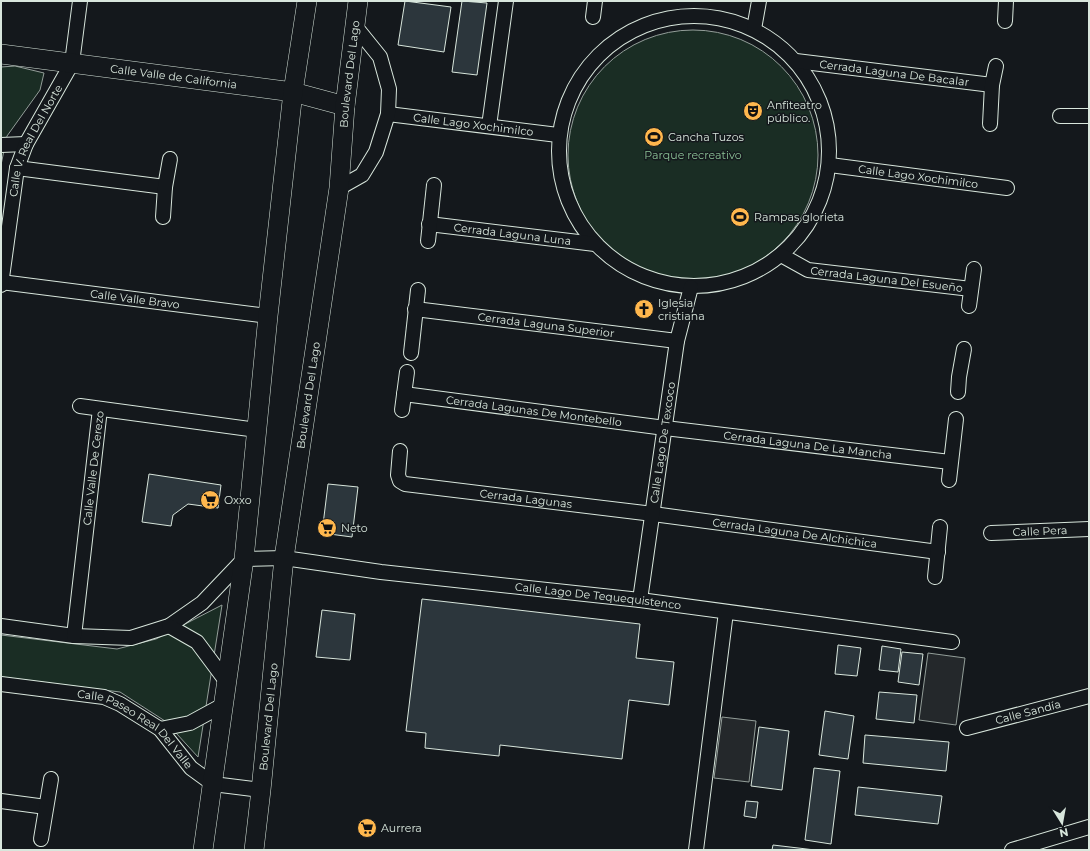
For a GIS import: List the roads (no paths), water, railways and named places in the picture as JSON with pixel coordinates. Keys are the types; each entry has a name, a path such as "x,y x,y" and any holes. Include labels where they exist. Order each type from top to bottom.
{"street":[{"name":"Calle V. Real Del Norte","path":"1,283 17,168 26,144 72,63 80,1"},
{"path":"203,850 244,559 268,316 294,92 307,1"},
{"name":"Boulevard Del Lago","path":"254,850 284,558 338,188 345,106 358,1"},
{"path":"490,126 506,1"},
{"path":"593,17 595,1"},
{"path":"754,29 759,1"},
{"path":"1003,1 1006,1 1005,21"},
{"path":"691,15 723,18 754,29 777,43 796,61 817,92 828,127 830,164 822,199 805,230 781,255 754,273 723,284 691,287 659,282 628,270 602,252 595,244 566,199 558,168 558,135 566,104 581,75 602,50 628,32 659,20 691,15"},
{"path":"338,188 362,175 376,152 388,114 389,89 380,57 355,26"},
{"name":"Calle Valle de California","path":"1,54 294,92 345,106"},
{"name":"Cerrada Laguna De Bacalar","path":"796,61 992,86"},
{"path":"990,124 992,86 996,66"},
{"name":"Calle Lago Xochimilco","path":"388,114 558,135"},
{"path":"1060,116 1089,116"},
{"path":"1,145 26,144"},
{"path":"163,217 165,187 170,159"},
{"name":"Calle Lago Xochimilco","path":"830,164 1008,188"},
{"path":"17,168 165,187"},
{"path":"428,241 434,185"},
{"name":"Cerrada Laguna Luna","path":"429,224 595,244"},
{"name":"Cerrada Laguna Del Esueño","path":"781,255 808,270 971,289"},
{"name":"Cerrada Laguna Del Esueño","path":"969,306 974,269"},
{"name":"Calle Valle Bravo","path":"1,283 268,316"},
{"name":"Calle Lago De Texcoco","path":"640,600 677,341 691,287"},
{"path":"411,353 418,290"},
{"name":"Cerrada Laguna Superior","path":"415,309 677,341"},
{"path":"958,392 964,349"},
{"path":"402,410 407,372"},
{"name":"Cerrada Lagunas De Montebello","path":"404,394 664,428"},
{"path":"80,406 100,409"},
{"name":"Calle Valle De Cerezo","path":"74,636 100,409 257,430"},
{"path":"949,480 956,419"},
{"name":"Cerrada Laguna De La Mancha","path":"664,428 950,462"},
{"name":"Cerrada Lagunas","path":"400,451 398,475 400,481 405,484 653,514"},
{"name":"Cerrada Laguna De Alchichica","path":"653,514 938,552"},
{"path":"935,577 940,527"},
{"name":"Calle Pera","path":"991,533 1089,529"},
{"name":"Calle Lago De Tequequistenco","path":"244,559 284,558 381,572 640,600 952,642"},
{"path":"1,626 74,636 131,638 169,626 202,603 244,559"},
{"path":"696,850 726,612"},
{"path":"169,626 197,642 226,681"},
{"name":"Calle Paseo Real Del Valle","path":"1,684 104,697 120,704 160,729 192,768 212,784"},
{"name":"Calle Sandía","path":"967,728 1089,696"},
{"path":"160,729 190,723 223,706"},
{"path":"41,839 51,779"},
{"path":"212,784 261,790"},
{"path":"1,800 46,807"},
{"path":"1012,850 1089,827"}],"place":[{"name":"Anfiteatro público.","path":"753,111"},
{"name":"Cancha Tuzos","path":"654,137"},
{"name":"Rampas glorieta","path":"740,217"},
{"name":"Iglesia cristiana","path":"644,309"},
{"name":"Oxxo","path":"210,500"},
{"name":"Neto","path":"327,528"},
{"name":"Aurrera","path":"367,828"}],"park label":[{"name":"Parque recreativo","path":"693,155"}]}
